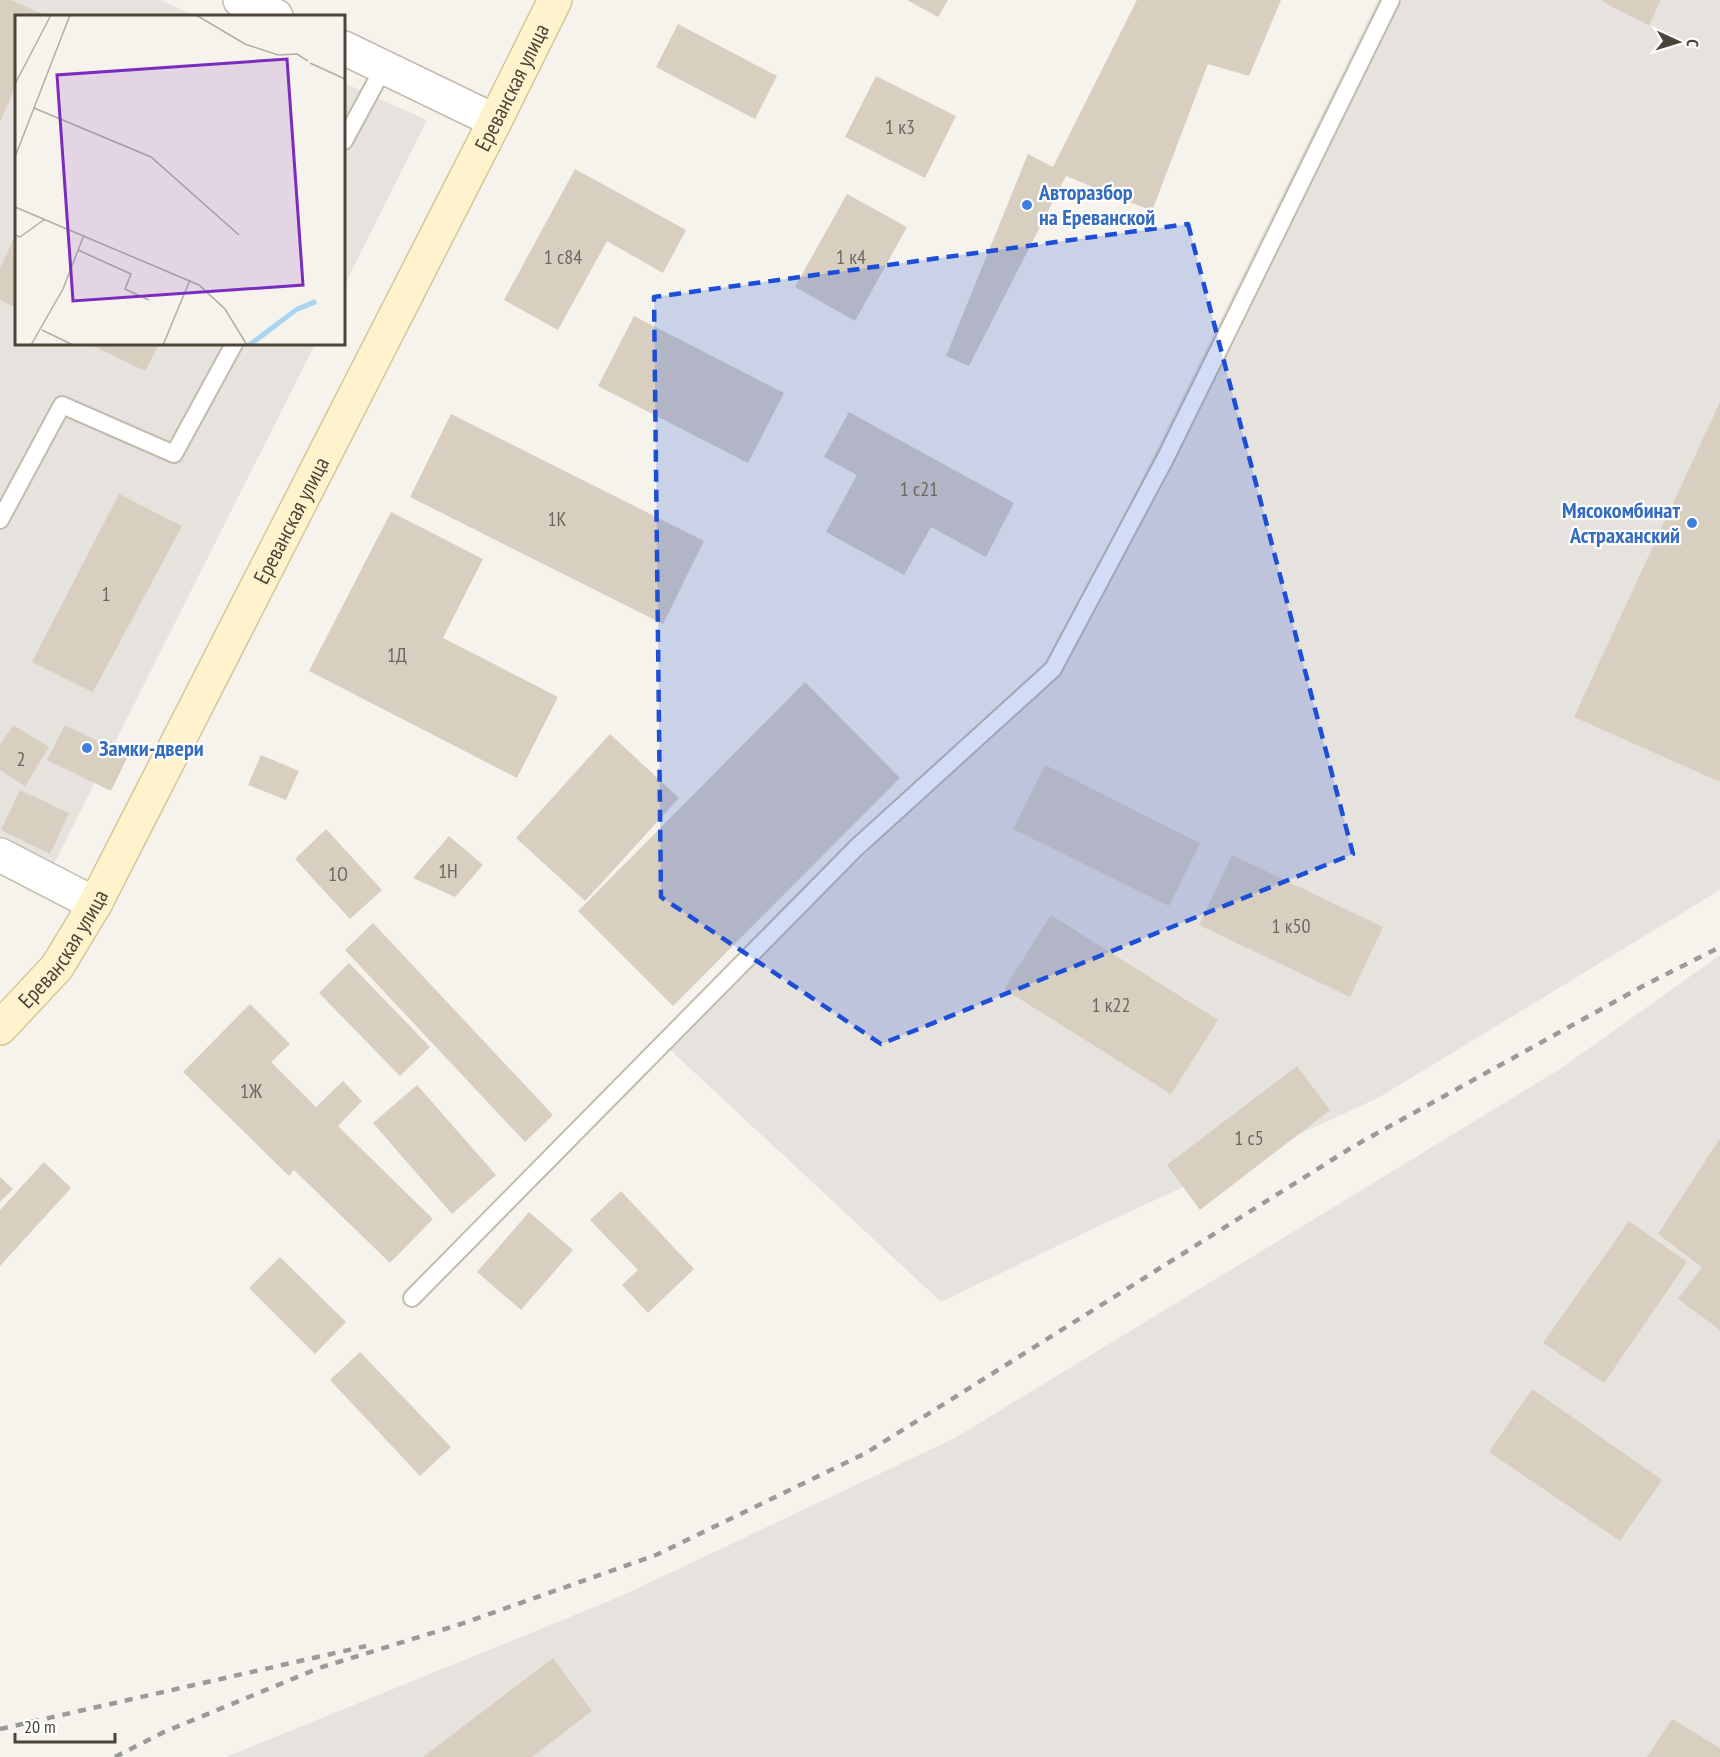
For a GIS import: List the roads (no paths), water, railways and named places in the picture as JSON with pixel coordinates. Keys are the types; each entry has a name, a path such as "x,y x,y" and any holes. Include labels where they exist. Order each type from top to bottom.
{"main road":[{"name":"Ереванская улица","path":"2,1027 57,967 95,904 495,122 555,0"}],"street":[{"path":"240,0 274,15"},
{"path":"345,48 495,122"},
{"path":"0,855 95,904"}],"lane":[{"path":"411,1298 856,848 1053,669 1165,459 1391,0"},
{"path":"345,139 384,67"},
{"path":"0,520 62,405 174,454 233,345"}],"railway":[{"path":"115,1757 164,1732 319,1668 461,1624 656,1555 866,1453 1354,1146 1643,986 1720,947"},
{"path":"0,1729 366,1646"}],"place":[{"name":"Авторазбор на Ереванской","path":"1027,205"},
{"name":"Мясокомбинат Астраханский","path":"1692,523"},
{"name":"Замки-двери","path":"87,748"}]}
